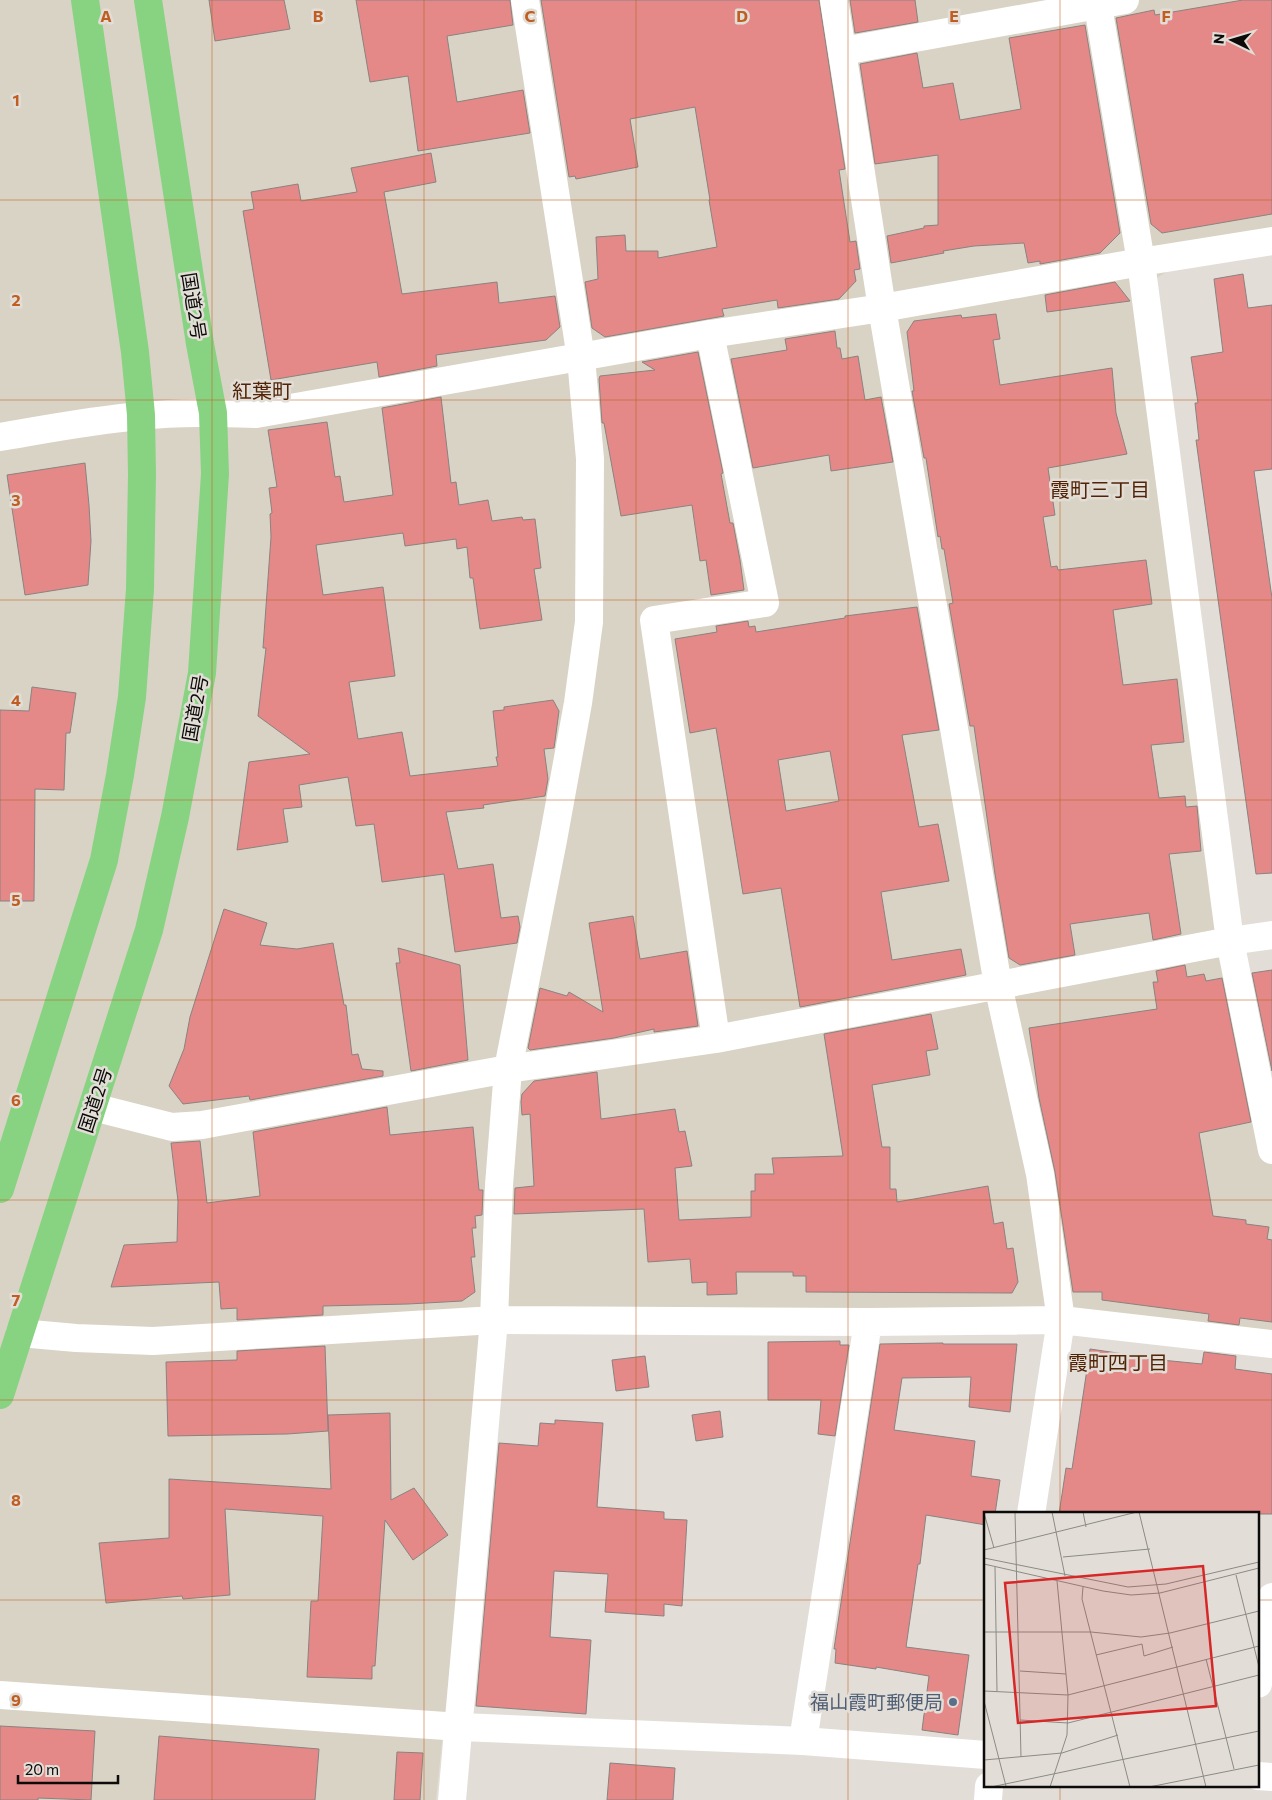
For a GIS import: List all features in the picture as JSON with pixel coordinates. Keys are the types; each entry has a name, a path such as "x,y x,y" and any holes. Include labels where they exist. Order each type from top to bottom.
{"highway":[{"path":"0,1189 104,860 132,697 140,589 141,416 135,352 85,0"},
{"name":"国道2号","path":"0,1395 149,930 174,817 202,673 215,474 213,413 200,344 148,0"}],"street":[{"path":"452,1800 460,1727 494,1320 499,1186 508,1069 554,840 578,703 589,622 590,459 581,358 525,0"},
{"path":"834,0 882,308 998,985 1040,1174 1061,1320 1031,1512"},
{"path":"843,51 1098,2 1125,0"},
{"path":"1098,2 1141,262 1230,942 1272,1150"},
{"path":"0,437 141,416 213,413 256,414 710,334 882,308 1272,241"},
{"path":"710,334 766,603 654,620 716,1039"},
{"path":"93,1107 172,1127 202,1125 508,1069 716,1039 1272,935"},
{"path":"20,1333 153,1341 494,1320 868,1322 1061,1320 1272,1344"},
{"path":"803,1741 868,1322"},
{"path":"1260,1672 1272,1597"},
{"path":"0,1695 460,1727 803,1741 984,1755"}],"shaded area":[{"path":"0,0 1272,0 1272,253 1171,269 1157,278 1154,290 1272,1148 1272,1352 1010,1317 485,1329 436,1800 0,1800"}],"building":[{"path":"209,0 284,0 290,29 215,41"},
{"path":"356,0 510,0 513,25 447,36 457,102 523,90 530,133 418,151 408,76 370,82"},
{"path":"541,0 819,0 845,169 839,170 850,242 856,241 860,269 854,270 856,281 839,299 778,308 777,300 722,309 724,316 605,337 592,328 585,282 598,279 596,237 625,235 626,251 658,251 658,258 717,247 710,200 695,107 630,119 638,167 576,179 575,176 569,177"},
{"path":"850,0 915,0 918,22 855,33"},
{"path":"1243,0 1272,0 1272,214 1162,233 1151,224 1116,18 1154,10 1155,15"},
{"path":"1085,25 1120,233 1100,253 1040,264 1040,261 1028,263 1024,243 974,246 891,263 887,236 924,228 924,226 938,225 938,155 875,164 860,64 917,53 923,88 953,83 960,120 1021,109 1009,38"},
{"path":"431,153 436,182 384,192 402,294 497,282 499,303 555,296 560,327 546,340 436,355 437,366 379,377 377,362 271,380 243,211 254,209 251,192 298,184 301,201 357,192 351,168"},
{"path":"1243,274 1248,308 1272,305 1272,469 1254,471 1272,598 1272,873 1256,874 1196,440 1199,440 1195,403 1198,403 1191,357 1223,352 1214,279"},
{"path":"1115,282 1130,301 1047,312 1045,295"},
{"path":"996,314 1000,339 993,340 1000,385 1112,368 1116,413 1127,454 1048,468 1055,515 1043,517 1051,567 1057,566 1058,570 1146,560 1152,604 1113,610 1123,685 1177,679 1184,742 1151,745 1159,798 1185,796 1186,807 1197,806 1201,851 1169,854 1181,934 1153,940 1149,913 1070,924 1075,955 1020,965 1009,958 974,726 970,726 949,604 953,603 944,549 942,549 940,536 938,537 926,458 924,458 912,391 914,391 907,332 914,321 961,315 962,318"},
{"path":"835,331 837,348 840,348 842,359 858,356 865,400 881,397 893,462 831,471 829,455 753,468 731,359 787,350 785,339"},
{"path":"698,352 723,473 721,474 730,523 733,523 744,590 711,595 706,560 700,561 692,505 621,516 604,423 602,423 599,379 600,376 655,370 642,362"},
{"path":"441,397 451,483 456,482 459,505 488,500 492,521 522,517 523,520 535,519 541,568 534,569 542,620 480,629 473,578 470,578 467,547 457,549 456,539 405,546 403,533 316,545 323,595 383,587 395,676 349,682 358,739 402,732 410,776 498,766 493,711 504,710 504,707 553,700 559,711 554,748 544,749 548,779 545,796 483,805 484,808 446,812 458,869 493,864 501,918 518,916 520,927 517,943 455,952 444,874 382,882 374,824 356,826 348,777 299,785 302,807 283,809 288,842 237,850 249,762 310,754 258,716 266,648 263,648 271,537 270,514 272,513 269,488 277,487 268,430 327,422 335,477 340,476 344,502 393,495 382,408"},
{"path":"85,463 91,541 88,585 25,595 7,475"},
{"path":"917,607 939,730 902,735 919,827 938,824 949,881 881,892 892,960 961,949 966,975 800,1007 781,888 743,894 716,728 690,733 675,639 717,632 716,626 748,621 749,627 755,626 756,632 845,618 845,616","holes":["830,751 839,801 786,811 778,760"]},
{"path":"32,687 76,693 70,733 66,733 64,790 35,789 34,901 0,901 0,710 29,711"},
{"path":"224,909 267,923 260,945 297,949 333,943 344,1005 346,1005 352,1055 358,1054 362,1069 383,1071 383,1076 250,1100 249,1096 183,1104 169,1086 184,1049 190,1017"},
{"path":"633,916 640,959 687,951 698,1026 654,1032 654,1029 614,1038 530,1050 528,1048 540,988 567,996 569,992 603,1012 589,923"},
{"path":"398,948 460,965 468,1060 411,1071 396,963 400,963"},
{"path":"1185,965 1187,977 1204,974 1206,981 1222,978 1251,1122 1199,1133 1213,1216 1246,1220 1246,1224 1269,1227 1267,1239 1272,1240 1272,1322 1240,1318 1239,1325 1208,1321 1209,1314 1102,1300 1102,1292 1073,1292 1055,1172 1039,1098 1029,1028 1157,1009 1153,982 1158,982 1156,971"},
{"path":"1272,970 1272,1071 1252,973"},
{"path":"931,1014 938,1049 926,1051 930,1075 872,1085 882,1147 890,1147 890,1189 896,1189 897,1202 988,1186 994,1224 1003,1222 1007,1249 1013,1248 1018,1282 1012,1293 806,1292 806,1276 793,1276 793,1272 736,1272 737,1294 707,1295 707,1282 692,1283 690,1259 648,1262 644,1209 514,1214 515,1188 534,1186 530,1114 522,1115 521,1102 522,1094 534,1081 597,1072 601,1119 675,1109 679,1132 685,1131 692,1166 675,1168 679,1220 751,1217 751,1191 755,1191 755,1174 774,1174 772,1158 843,1156 824,1034"},
{"path":"387,1107 390,1135 473,1127 479,1190 483,1190 482,1215 475,1216 476,1228 472,1228 475,1257 471,1257 475,1292 462,1301 323,1306 323,1315 237,1320 237,1308 221,1309 219,1282 111,1287 124,1245 177,1242 178,1201 171,1143 200,1141 207,1203 260,1196 253,1132"},
{"path":"840,1341 840,1345 849,1345 835,1436 818,1434 821,1400 768,1400 768,1342"},
{"path":"880,1344 1017,1344 1010,1412 969,1407 971,1377 902,1378 894,1430 975,1441 971,1476 1000,1480 995,1512 984,1512 984,1525 926,1515 906,1647 969,1655 958,1735 922,1730 929,1676 876,1667 876,1669 835,1663 836,1649 834,1649"},
{"path":"325,1346 328,1431 287,1434 168,1436 166,1362 237,1360 237,1351"},
{"path":"1090,1349 1131,1355 1131,1357 1202,1364 1204,1352 1236,1356 1235,1369 1272,1374 1272,1514 1260,1514 1260,1512 1059,1512 1066,1468 1072,1469"},
{"path":"645,1356 649,1387 616,1391 612,1360"},
{"path":"720,1411 723,1437 696,1441 692,1415"},
{"path":"390,1413 391,1500 414,1488 448,1535 413,1560 385,1520 375,1666 372,1666 372,1679 307,1677 311,1601 318,1601 323,1516 225,1509 230,1595 183,1599 182,1596 106,1603 99,1543 169,1538 169,1479 331,1489 328,1415"},
{"path":"555,1420 603,1423 597,1507 664,1512 664,1519 687,1520 682,1606 664,1604 664,1616 605,1612 608,1574 554,1571 550,1637 591,1640 586,1714 476,1706 499,1443 538,1446 540,1423 555,1424"},
{"path":"0,1726 95,1731 91,1800 38,1798 38,1800 0,1800"},
{"path":"159,1736 319,1749 315,1800 154,1800"},
{"path":"397,1752 423,1753 420,1800 394,1800"},
{"path":"610,1763 675,1768 673,1800 607,1800"}],"place":[{"name":"福山霞町郵便局","path":"953,1702"}],"district":[{"name":"紅葉町","path":"262,391"},
{"name":"霞町三丁目","path":"1100,490"},
{"name":"霞町四丁目","path":"1118,1363"}]}
